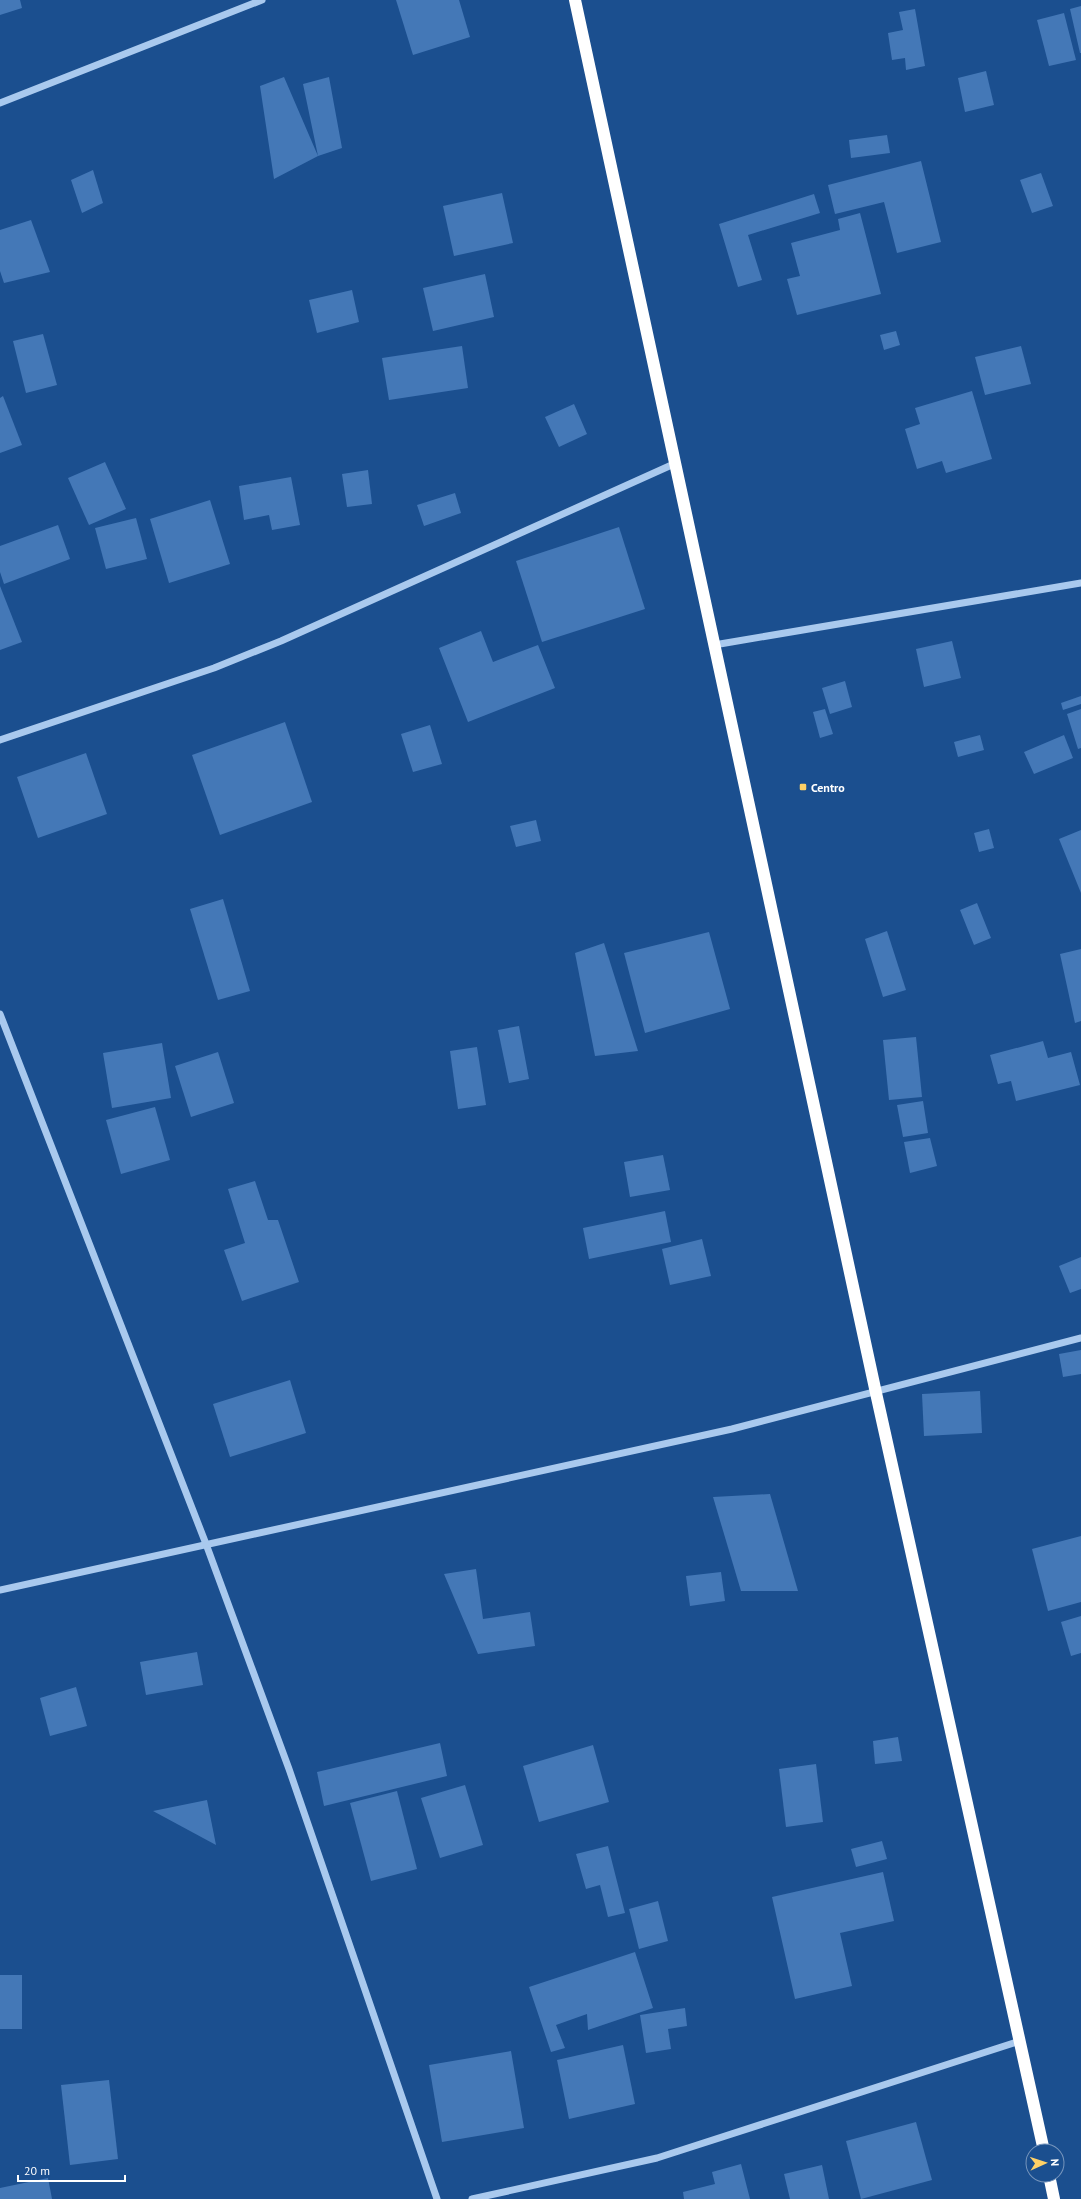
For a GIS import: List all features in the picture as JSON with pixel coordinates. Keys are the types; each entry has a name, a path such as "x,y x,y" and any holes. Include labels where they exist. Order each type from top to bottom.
{"highway":[{"path":"575,0 876,1393 1042,2143"},
{"path":"1051,2183 1054,2199"}],"street":[{"path":"0,103 262,0"},
{"path":"0,740 214,668 281,641 676,463"},
{"path":"714,645 1081,583"},
{"path":"0,1014 206,1544 289,1769 437,2199"},
{"path":"0,1590 732,1429 876,1393 1081,1338"},
{"path":"472,2199 656,2158 1020,2041"}],"building":[{"path":"0,0 20,0 22,8 0,15"},
{"path":"396,0 459,0 470,37 413,55"},
{"path":"1081,6 1081,53 1080,53 1070,9"},
{"path":"915,9 925,66 906,70 905,58 892,60 888,33 903,30 899,12"},
{"path":"1064,13 1076,60 1049,66 1037,20"},
{"path":"986,71 994,105 965,112 958,78"},
{"path":"284,77 318,156 274,179 260,86"},
{"path":"329,77 342,148 318,156 303,84"},
{"path":"887,135 890,153 851,158 849,140"},
{"path":"921,161 941,242 897,253 884,202 835,214 828,185"},
{"path":"93,170 103,203 82,213 71,180"},
{"path":"1041,173 1053,206 1032,213 1020,180"},
{"path":"502,193 513,243 454,256 443,206"},
{"path":"814,194 820,213 748,235 762,280 738,287 719,224"},
{"path":"860,213 881,294 797,315 787,279 800,276 791,243 840,230 838,219"},
{"path":"31,220 50,272 4,283 0,271 0,230"},
{"path":"485,274 494,317 433,331 423,288"},
{"path":"352,290 359,322 317,333 309,300"},
{"path":"896,331 900,345 884,350 880,335"},
{"path":"43,334 57,385 26,393 13,341"},
{"path":"462,346 468,388 389,400 382,358"},
{"path":"1021,346 1031,384 985,395 975,357"},
{"path":"972,391 992,459 946,473 942,461 917,469 905,429 920,424 915,408"},
{"path":"3,396 22,445 0,453 0,398"},
{"path":"574,404 587,434 559,447 545,417"},
{"path":"105,462 126,509 89,525 68,478"},
{"path":"368,470 372,504 347,507 342,474"},
{"path":"291,477 300,525 272,530 269,515 244,520 239,486"},
{"path":"455,493 461,513 424,526 417,505"},
{"path":"210,500 230,564 169,583 150,519"},
{"path":"136,518 147,559 106,569 95,528"},
{"path":"58,525 70,559 4,584 0,572 0,546"},
{"path":"619,527 645,609 542,642 516,561"},
{"path":"0,586 22,642 0,650"},
{"path":"481,631 493,662 538,645 555,688 468,722 439,648"},
{"path":"952,641 961,678 924,687 916,649"},
{"path":"845,681 852,707 830,714 822,688"},
{"path":"1081,696 1081,704 1063,710 1061,703"},
{"path":"825,709 833,734 820,738 813,712"},
{"path":"1081,709 1081,748 1078,749 1067,714"},
{"path":"285,722 312,802 220,835 192,755"},
{"path":"430,725 442,764 413,772 401,734"},
{"path":"980,735 984,750 958,757 954,742"},
{"path":"1064,735 1073,758 1034,774 1024,752"},
{"path":"86,753 107,814 38,838 17,777"},
{"path":"536,820 541,841 516,847 510,826"},
{"path":"989,829 994,848 979,852 974,833"},
{"path":"1081,830 1081,893 1059,839"},
{"path":"223,899 250,991 218,1000 190,909"},
{"path":"977,903 991,938 974,945 960,910"},
{"path":"887,931 906,990 883,997 865,939"},
{"path":"709,932 730,1009 645,1033 624,953"},
{"path":"604,943 638,1051 595,1056 575,953"},
{"path":"1081,949 1081,1021 1075,1023 1060,954"},
{"path":"519,1026 529,1079 509,1083 498,1030"},
{"path":"916,1037 922,1097 889,1100 883,1040"},
{"path":"1043,1041 1048,1058 1071,1052 1080,1085 1016,1101 1011,1081 998,1084 990,1055"},
{"path":"162,1043 171,1098 112,1108 103,1053"},
{"path":"477,1047 486,1105 458,1109 450,1051"},
{"path":"218,1052 234,1103 191,1117 175,1066"},
{"path":"923,1101 928,1133 903,1137 897,1105"},
{"path":"155,1107 170,1160 121,1174 106,1120"},
{"path":"930,1138 937,1166 910,1173 904,1142"},
{"path":"663,1155 670,1190 630,1197 624,1162"},
{"path":"255,1181 268,1220 278,1220 299,1282 242,1301 224,1250 245,1243 228,1189"},
{"path":"665,1211 671,1242 589,1259 583,1228"},
{"path":"702,1239 711,1276 670,1285 662,1249"},
{"path":"1081,1257 1081,1289 1070,1293 1059,1266"},
{"path":"1081,1350 1081,1374 1063,1377 1059,1354"},
{"path":"290,1380 306,1433 230,1457 213,1404"},
{"path":"980,1391 982,1433 924,1436 922,1394"},
{"path":"770,1494 798,1591 741,1591 713,1497"},
{"path":"1081,1536 1081,1602 1048,1611 1032,1549"},
{"path":"476,1569 483,1619 530,1612 535,1646 478,1654 444,1574"},
{"path":"721,1572 725,1601 690,1606 686,1576"},
{"path":"1081,1616 1081,1653 1071,1656 1061,1622"},
{"path":"197,1652 203,1685 146,1695 140,1662"},
{"path":"76,1687 87,1726 50,1736 40,1698"},
{"path":"898,1737 902,1761 875,1764 873,1741"},
{"path":"440,1743 447,1776 324,1806 317,1772"},
{"path":"593,1745 609,1802 539,1822 523,1766"},
{"path":"816,1764 823,1822 786,1827 779,1769"},
{"path":"465,1785 483,1845 440,1858 421,1798"},
{"path":"397,1791 417,1869 371,1881 350,1803"},
{"path":"207,1800 216,1845 153,1811"},
{"path":"882,1841 887,1859 856,1867 851,1849"},
{"path":"608,1846 625,1913 608,1917 600,1885 586,1889 576,1854"},
{"path":"883,1872 894,1921 840,1933 852,1986 795,1999 772,1897"},
{"path":"658,1901 668,1941 639,1949 629,1909"},
{"path":"635,1952 653,2008 588,2030 587,2014 556,2025 565,2048 551,2052 529,1987"},
{"path":"0,1975 22,1975 22,2029 0,2029"},
{"path":"685,2008 687,2026 668,2029 671,2049 646,2053 640,2015"},
{"path":"623,2045 635,2104 569,2119 557,2060"},
{"path":"511,2051 524,2128 442,2142 429,2065"},
{"path":"109,2080 118,2159 70,2165 61,2085"},
{"path":"916,2122 932,2180 861,2199 846,2141"},
{"path":"741,2164 750,2199 684,2199 683,2192 715,2184 712,2172"},
{"path":"822,2165 829,2199 790,2199 784,2174"},
{"path":"48,2178 52,2199 0,2199 0,2188"}],"place":[{"name":"Centro","path":"803,787"}]}
